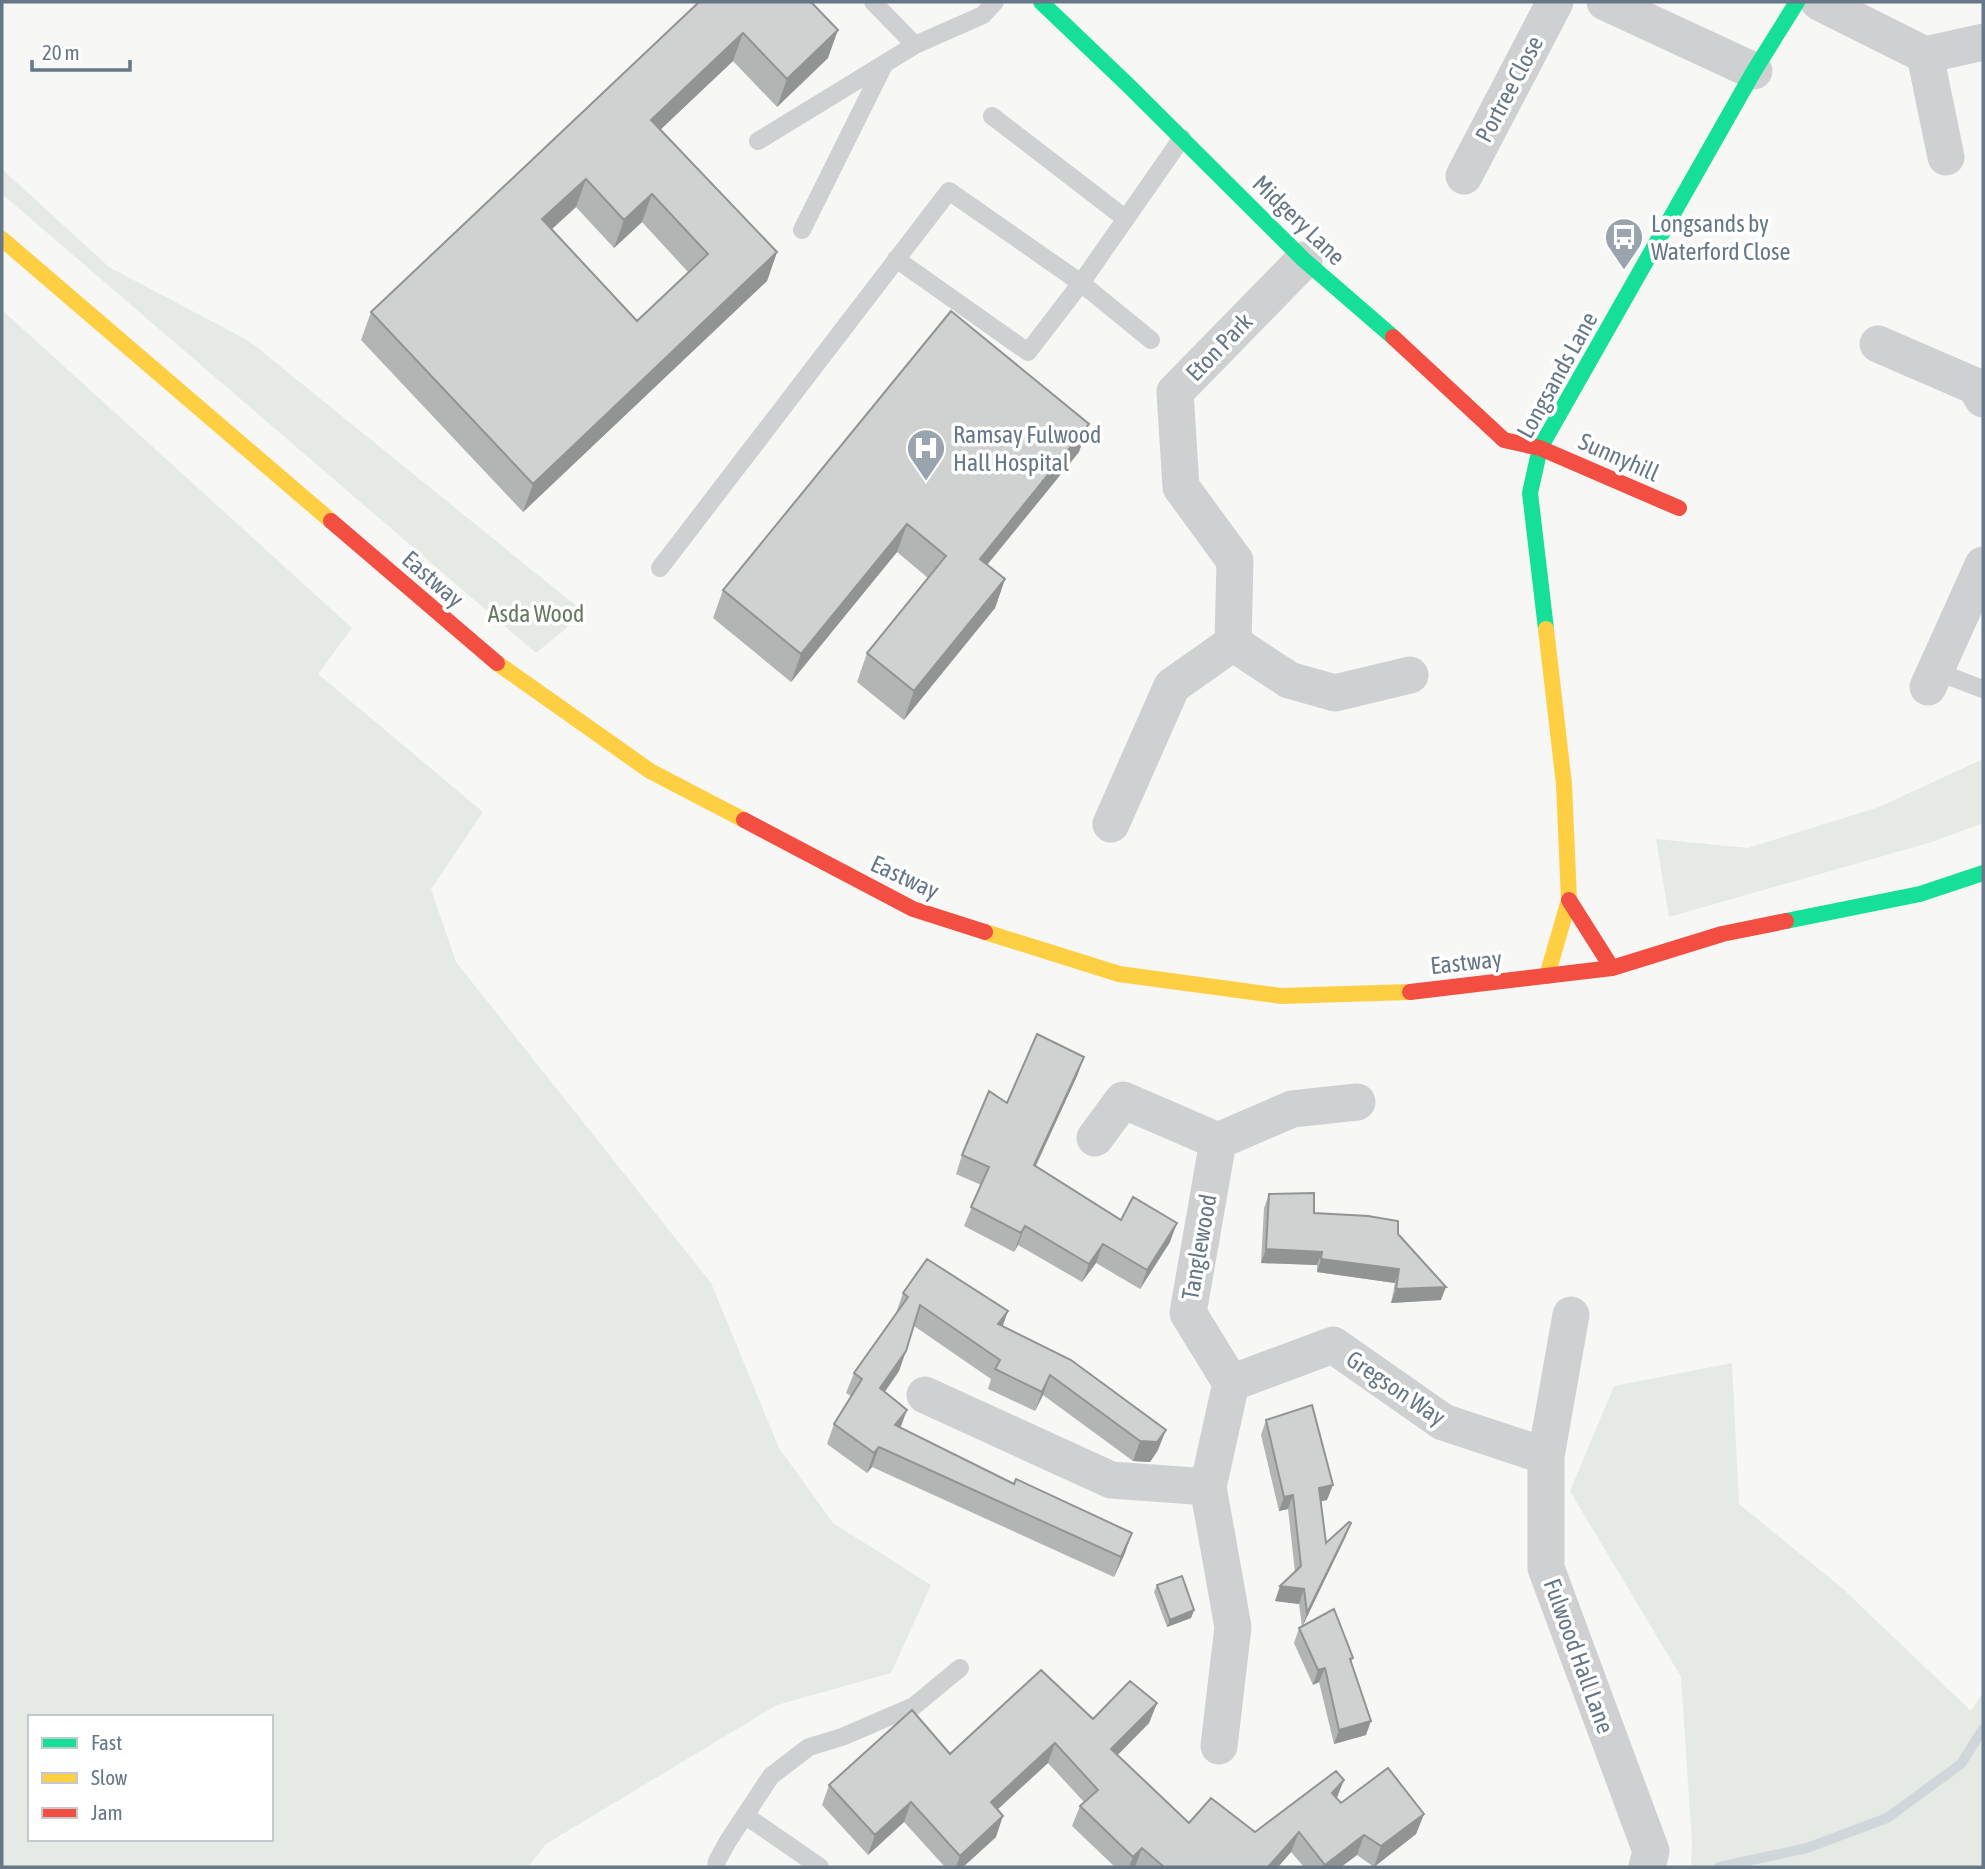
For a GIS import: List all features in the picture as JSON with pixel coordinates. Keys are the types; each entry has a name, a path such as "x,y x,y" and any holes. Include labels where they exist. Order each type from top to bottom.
{"main road":[{"name":"Midgery Lane","path":"1041,2 1304,260 1408,350 1504,440 1540,448"},
{"name":"Longsands Lane","path":"1547,976 1569,900 1564,784 1530,493 1540,448 1754,71 1797,2"},
{"name":"Eastway","path":"2,239 493,660 650,771 913,909 1118,974 1281,996 1406,992 1612,968 1722,934 1920,894 1983,873"},
{"name":"Sunnyhill","path":"1540,448 1679,508"},
{"name":"Longsands Lane","path":"1569,900 1612,968"}],"street":[{"name":"Portree Close","path":"1464,176 1555,2"},
{"path":"1605,2 1754,71"},
{"path":"1819,2 1925,55 1983,42"},
{"path":"1925,55 1946,157"},
{"name":"Eton Park","path":"1233,643 1235,561 1181,487 1175,392 1304,260"},
{"path":"1878,344 1975,386 1983,399"},
{"path":"1932,679 1983,565"},
{"path":"1111,824 1172,686 1233,643 1289,680 1335,693 1410,675"},
{"path":"1095,1138 1123,1100 1218,1142 1292,1109 1357,1102"},
{"name":"Tanglewood","path":"1218,1142 1188,1313 1231,1383"},
{"name":"Fulwood Hall Lane","path":"1571,1315 1546,1456 1546,1568 1651,1851 1647,1867"},
{"name":"Gregson Way","path":"1231,1383 1333,1345 1443,1422 1546,1456"},
{"path":"1219,1746 1233,1626 1209,1487 1231,1383"},
{"path":"925,1395 1111,1480 1209,1487"}],"lane":[{"path":"873,2 915,46"},
{"path":"758,141 915,46 983,15 995,2"},
{"path":"802,230 885,63"},
{"path":"992,116 1126,219"},
{"path":"896,259 1028,352 1081,284 1182,138"},
{"path":"660,568 948,191 1081,284 1151,340"},
{"path":"1932,679 1983,689"},
{"path":"716,1867 729,1841 771,1776 809,1747 852,1734 914,1706 960,1668"},
{"path":"746,1816 820,1867"}],"green space":[{"name":"Asda Wood","path":"2,169 109,267 249,341 585,613 536,653 2,194"},
{"path":"2,310 352,628 318,674 483,812 431,889 456,962 711,1283 779,1448 833,1523 931,1585 891,1673 777,1705 546,1844 528,1867 2,1867"},
{"path":"1983,759 1983,823 1932,842 1669,917 1656,839 1748,848 1879,807"},
{"path":"1732,1363 1739,1504 1842,1588 1971,1711 1983,1692 1983,1867 1691,1867 1692,1843 1681,1677 1570,1491 1614,1386"}],"building":[{"path":"699,2 811,2 838,30 787,79 743,33 651,120 777,252 533,484 371,312","holes":["586,179 624,220 652,194 708,254 637,321 542,219"]},
{"path":"951,311 1089,424 980,559 1005,579 914,691 867,653 946,556 907,524 801,654 723,590"},
{"path":"1037,1034 1084,1057 1034,1165 1121,1220 1133,1197 1177,1223 1147,1270 1103,1244 1089,1264 1025,1226 1021,1233 971,1207 989,1167 962,1155 989,1091 1007,1103"},
{"path":"1314,1193 1314,1213 1368,1216 1398,1221 1398,1234 1446,1287 1396,1289 1399,1269 1321,1259 1322,1252 1266,1249 1269,1194"},
{"path":"927,1259 1008,1311 998,1324 1071,1360 1166,1430 1157,1442 1140,1441 1050,1375 1042,1392 995,1369 1000,1360 920,1305 906,1351 880,1388 907,1410 895,1425 1014,1484 1016,1479 1132,1533 1121,1557 879,1447 874,1453 834,1424 862,1379 854,1373 908,1297 903,1293"},
{"path":"1312,1405 1333,1485 1319,1488 1326,1543 1351,1523 1307,1613 1304,1589 1280,1586 1301,1566 1293,1495 1284,1497 1266,1420"},
{"path":"1182,1576 1194,1610 1170,1620 1157,1585"},
{"path":"1334,1609 1353,1658 1350,1659 1371,1721 1339,1730 1325,1668 1318,1670 1299,1628"},
{"path":"1041,1670 1093,1719 1130,1681 1157,1703 1111,1749 1189,1823 1211,1798 1255,1832 1336,1771 1344,1780 1332,1793 1341,1803 1388,1768 1424,1814 1381,1846 1364,1835 1325,1865 1299,1832 1268,1867 1164,1867 1142,1848 1133,1857 1080,1806 1098,1790 1055,1743 991,1802 1003,1816 960,1856 911,1802 875,1835 829,1785 912,1710 950,1754"}],"waterway":[{"path":"1719,1867 1807,1848 1887,1818 1961,1764 1983,1729"}],"traffic: fast":[{"path":"1041,2 1304,260 1393,337"},
{"path":"1546,629 1530,493 1540,448 1754,71 1797,2"},
{"path":"1786,921 1920,894 1983,873"}],"traffic: slow":[{"path":"2,239 331,521"},
{"path":"1546,629 1564,784 1569,900 1547,976"},
{"path":"497,663 650,771 744,820"},
{"path":"985,932 1119,974 1281,996 1410,992"}],"traffic: jam":[{"path":"1393,337 1504,440 1540,448 1679,508"},
{"path":"331,521 497,663"},
{"path":"744,820 913,909 985,932"},
{"path":"1569,900 1612,968"},
{"path":"1410,992 1612,968 1722,934 1786,921"}],"place":[{"name":"Longsands by Waterford Close","path":"1624,271"},
{"name":"Ramsay Fulwood Hall Hospital","path":"926,482"}]}
